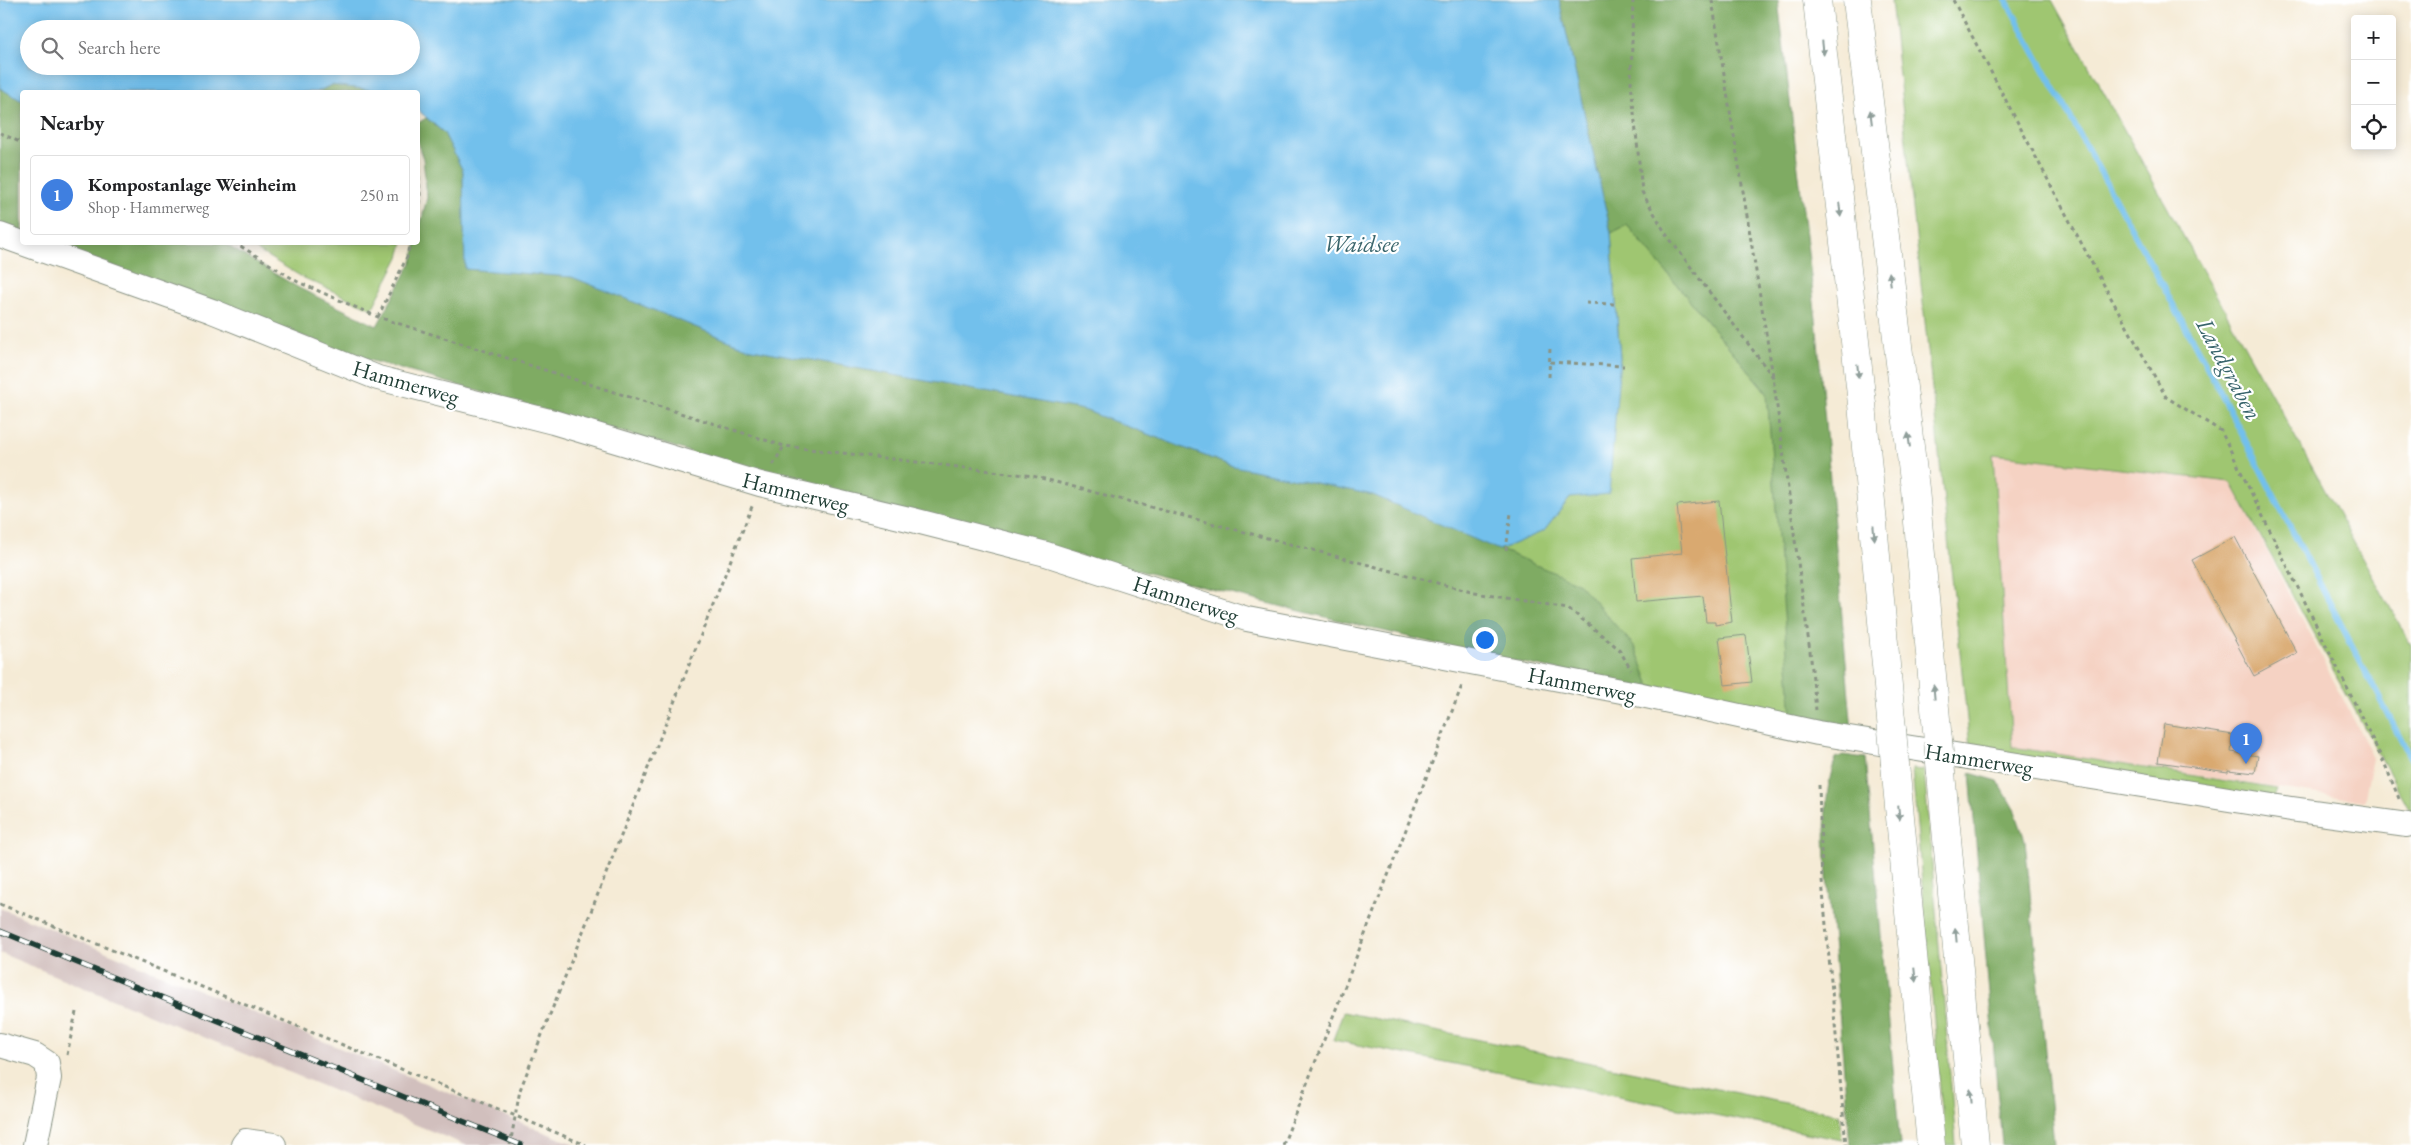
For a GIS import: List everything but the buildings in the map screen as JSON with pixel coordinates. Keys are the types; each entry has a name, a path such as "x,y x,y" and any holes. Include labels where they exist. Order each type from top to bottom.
{"highway":[{"path":"1817,0 1864,424 1931,1145"},
{"path":"1857,0 1915,489 1975,1145"}],"street":[{"name":"Hammerweg","path":"0,235 20,242"},
{"name":"Hammerweg","path":"28,245 212,311 378,378 553,422 760,484 1046,554 1247,619 1637,694 1818,733 2291,809 2407,825"},
{"path":"0,1045 35,1055 47,1063 49,1078 35,1145"},
{"path":"243,1145 246,1141 274,1145"}],"path":[{"path":"1633,0 1631,82 1642,192 1666,234 1773,377"},
{"path":"1712,0 1773,377 1812,659 1818,733"},
{"path":"1953,0 2166,397 2221,431 2386,767 2407,825"},
{"path":"0,133 20,142"},
{"path":"239,245 298,282 378,317 784,446 1033,476 1475,593 1568,608 1619,649 1635,678 1637,694"},
{"path":"378,317 407,257 409,245"},
{"path":"1586,303 1616,304"},
{"path":"1549,377 1550,347"},
{"path":"1550,362 1624,366"},
{"path":"510,1145 520,1090 760,484"},
{"path":"1506,550 1511,513"},
{"path":"1283,1145 1459,695 1469,663"},
{"path":"1819,785 1822,881 1846,1145"},
{"path":"0,904 586,1145"},
{"path":"49,1078 66,1059 76,1012"}],"shaded area":[{"path":"1993,454 2231,482 2373,757 2364,801 2012,747"},
{"path":"0,908 576,1145 465,1145 0,953"}],"green space":[{"path":"1559,0 1778,0 1816,319 1852,731 1475,653 1271,604 778,480 668,445 365,359 54,245 226,245 299,288 377,326 412,262 416,245 420,245 420,227 427,197 423,159 420,151 420,122 426,118 444,133 463,171 465,269 572,277 747,348 1084,410 1229,465 1373,495 1578,583 1635,647 1650,686 1792,717 1767,393 1627,225 1611,233"},
{"path":"1891,0 2052,0 2411,645 2411,813 2231,482 1993,454 2012,747 2277,789 2271,805 1971,757"},
{"path":"331,85 372,90 321,90"},
{"path":"0,88 20,100 20,232 0,224"},
{"path":"1627,225 1767,393 1793,718 1650,686 1635,647 1499,550 1544,531 1570,498 1620,358 1611,233"},
{"path":"248,245 402,245 399,257 372,309 302,277"},
{"path":"1843,755 1865,758 1900,1145 1850,1145 1827,879 1825,827 1830,778 1836,758"},
{"path":"1912,769 1924,770 1956,1145 1945,1145"},
{"path":"1970,773 1998,781 2015,811 2025,840 2054,1145 2002,1145"},
{"path":"1343,1012 1839,1114 1842,1140 1333,1040"}],"water":[{"name":"Waidsee","path":"0,0 1559,0 1611,233 1620,358 1609,494 1570,498 1544,531 1499,550 1373,495 1229,465 1084,410 747,348 572,277 465,269 463,171 444,133 420,112 420,90 372,90 331,85 321,90 20,90 20,100 0,88"}],"waterway":[{"name":"Landgraben","path":"2006,0 2204,361 2411,759"}],"railway":[{"path":"0,931 521,1145"}],"place":[{"name":"Kompostanlage Weinheim","path":"2246,764"}]}
